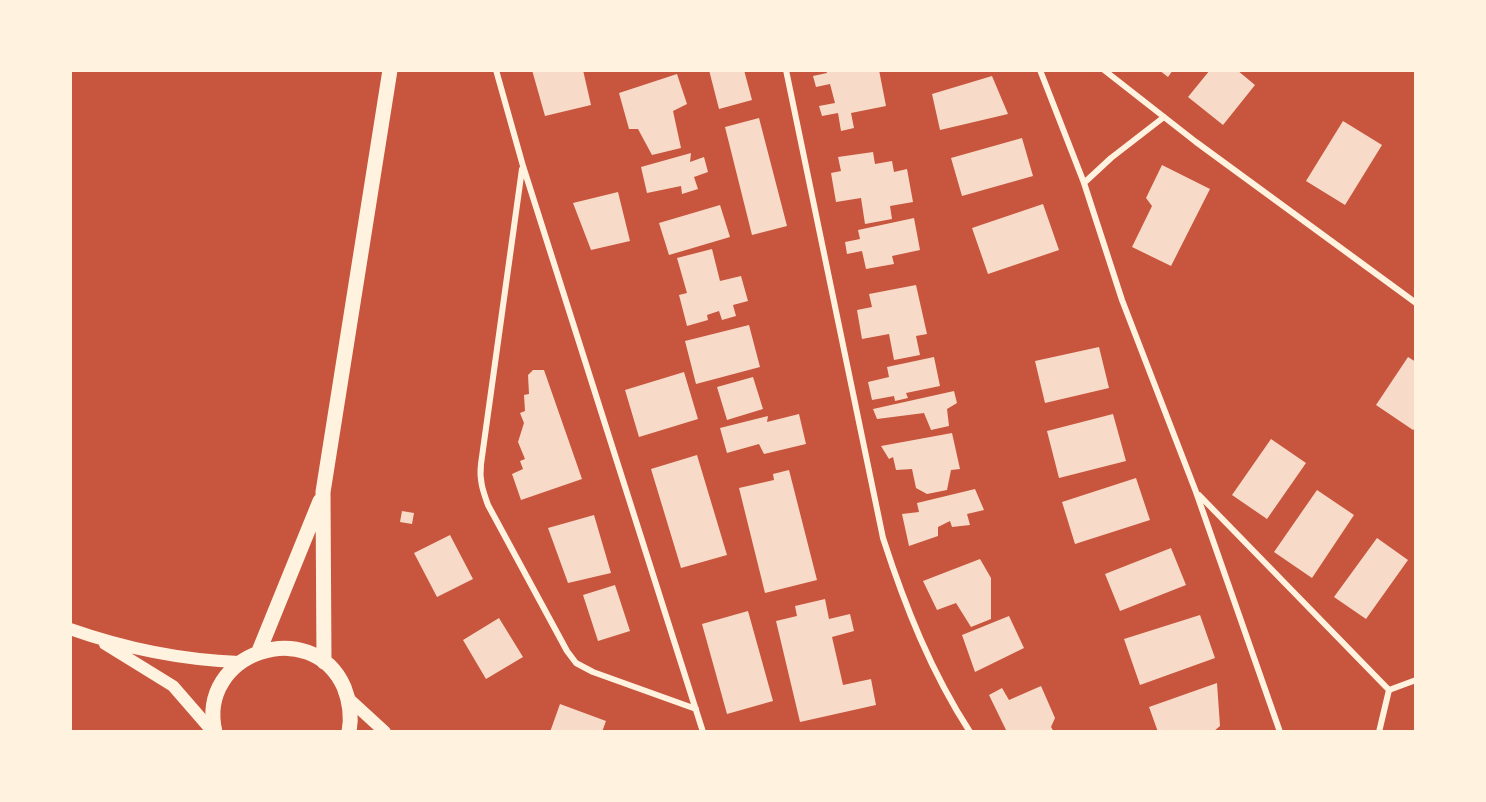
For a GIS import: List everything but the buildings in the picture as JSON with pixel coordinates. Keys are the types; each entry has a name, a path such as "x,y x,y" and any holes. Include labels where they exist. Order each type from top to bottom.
{"main road":[{"path":"324,662 323,492 390,70"},
{"path":"259,651 323,492"},
{"path":"70,629 97,638 199,660 239,662"},
{"path":"97,638 173,686 214,732"},
{"path":"214,732 212,721 214,699 224,678 239,662 259,651 282,647 304,651 324,662 340,678 349,699 351,722 349,732"},
{"path":"349,699 385,732"}],"street":[{"path":"496,70 523,166 703,732"},
{"path":"786,70 884,538 899,588 929,659 970,732"},
{"path":"1040,70 1084,183 1122,300 1196,492 1280,732"},
{"path":"1104,70 1416,303"},
{"path":"1084,183 1164,117"},
{"path":"523,166 481,464 482,491 567,651 576,663 593,672 696,709"},
{"path":"1196,492 1389,690"},
{"path":"1389,690 1416,680"},
{"path":"1379,732 1389,690"}]}
